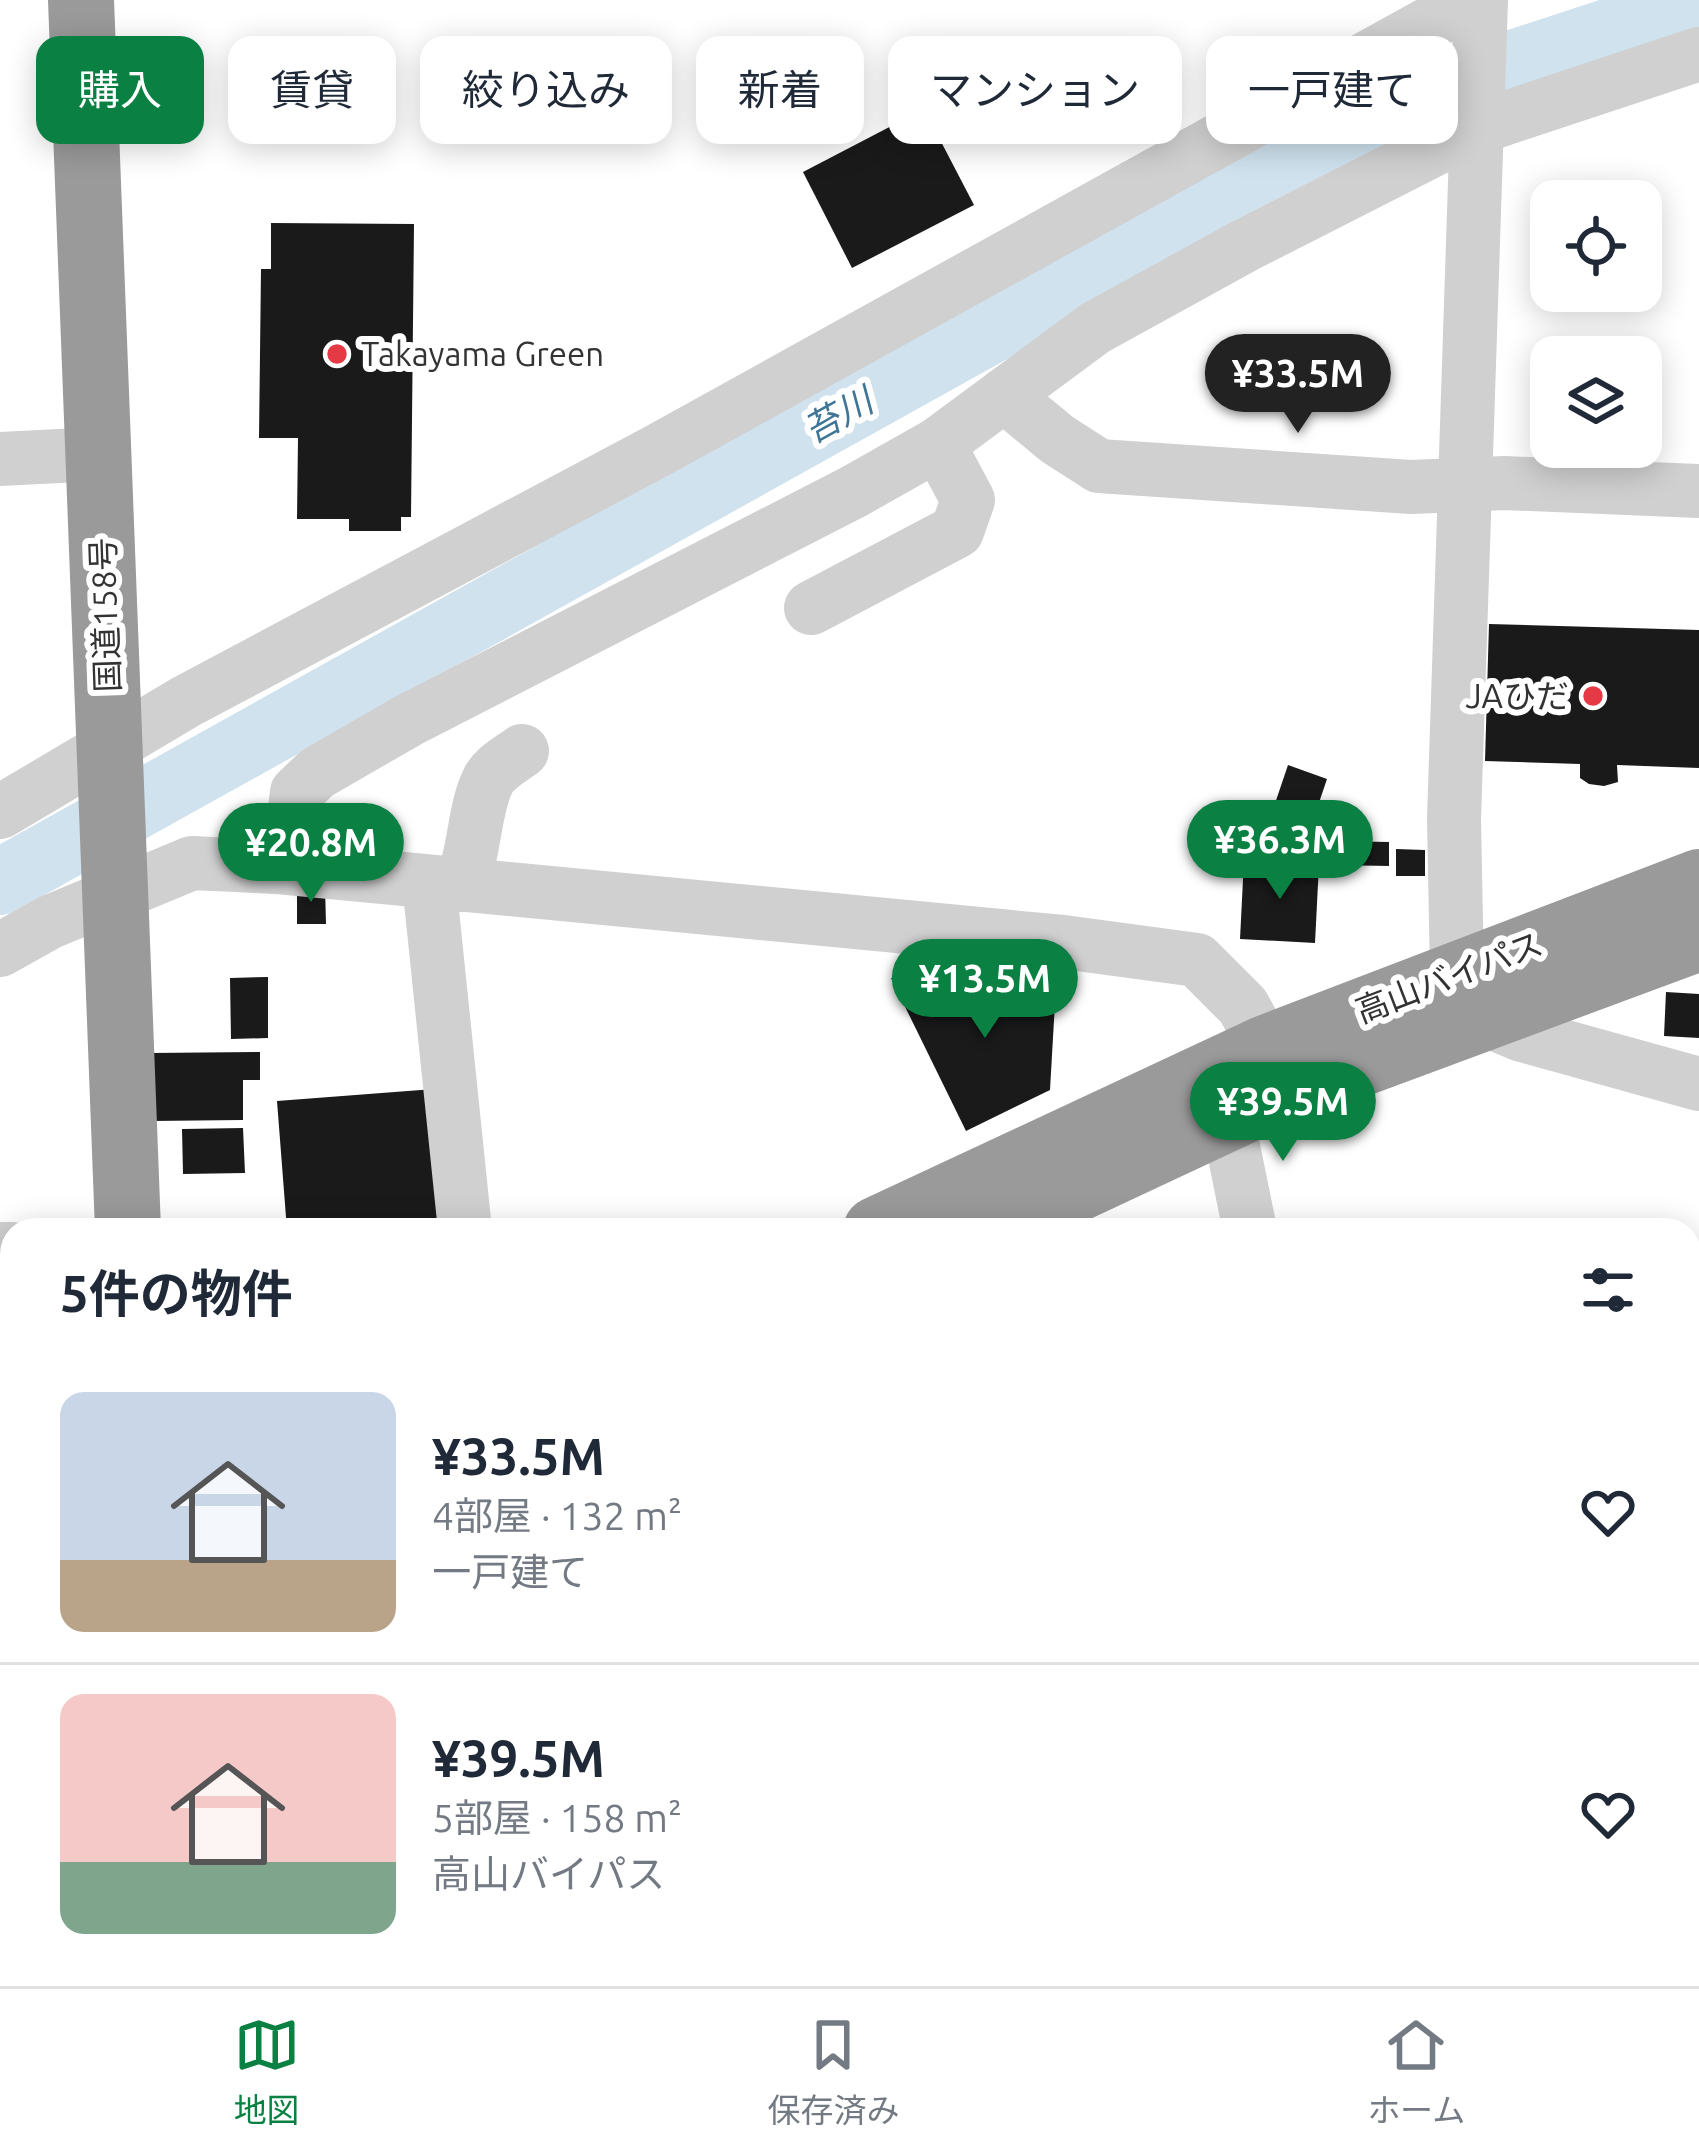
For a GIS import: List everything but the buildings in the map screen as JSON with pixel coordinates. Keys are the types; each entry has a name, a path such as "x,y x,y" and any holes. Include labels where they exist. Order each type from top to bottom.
{"highway":[{"name":"国道158号","path":"81,0 117,884 119,1218"},
{"name":"高山バイパス","path":"1014,1218 1699,882"},
{"name":"高山バイパス","path":"902,1218 1266,1048 1699,938"}],"street":[{"path":"0,812 111,757 187,701 993,267 1053,229 1478,4 1454,819 1468,995 1522,1035 1699,1084"},
{"path":"278,868 291,841 297,792 317,773 409,720 853,492 938,444 1096,328 1476,121 1699,54"},
{"path":"1004,395 1087,460 1134,471 1411,487 1699,490"},
{"path":"811,608 957,531 968,500 938,444"},
{"path":"0,460 98,454"},
{"path":"464,1218 445,884 472,858 487,783 497,769 522,752"},
{"path":"0,950 117,884 192,863 278,868 1063,942 1197,960 1243,1006 1266,1048"},
{"path":"1227,1117 1248,1218"}],"waterway":[{"name":"苔川","path":"0,882 1324,145 1431,90 1699,2"}],"place":[{"name":"Takayama Green","path":"337,354"},
{"name":"JAひだ","path":"1593,696"}]}
